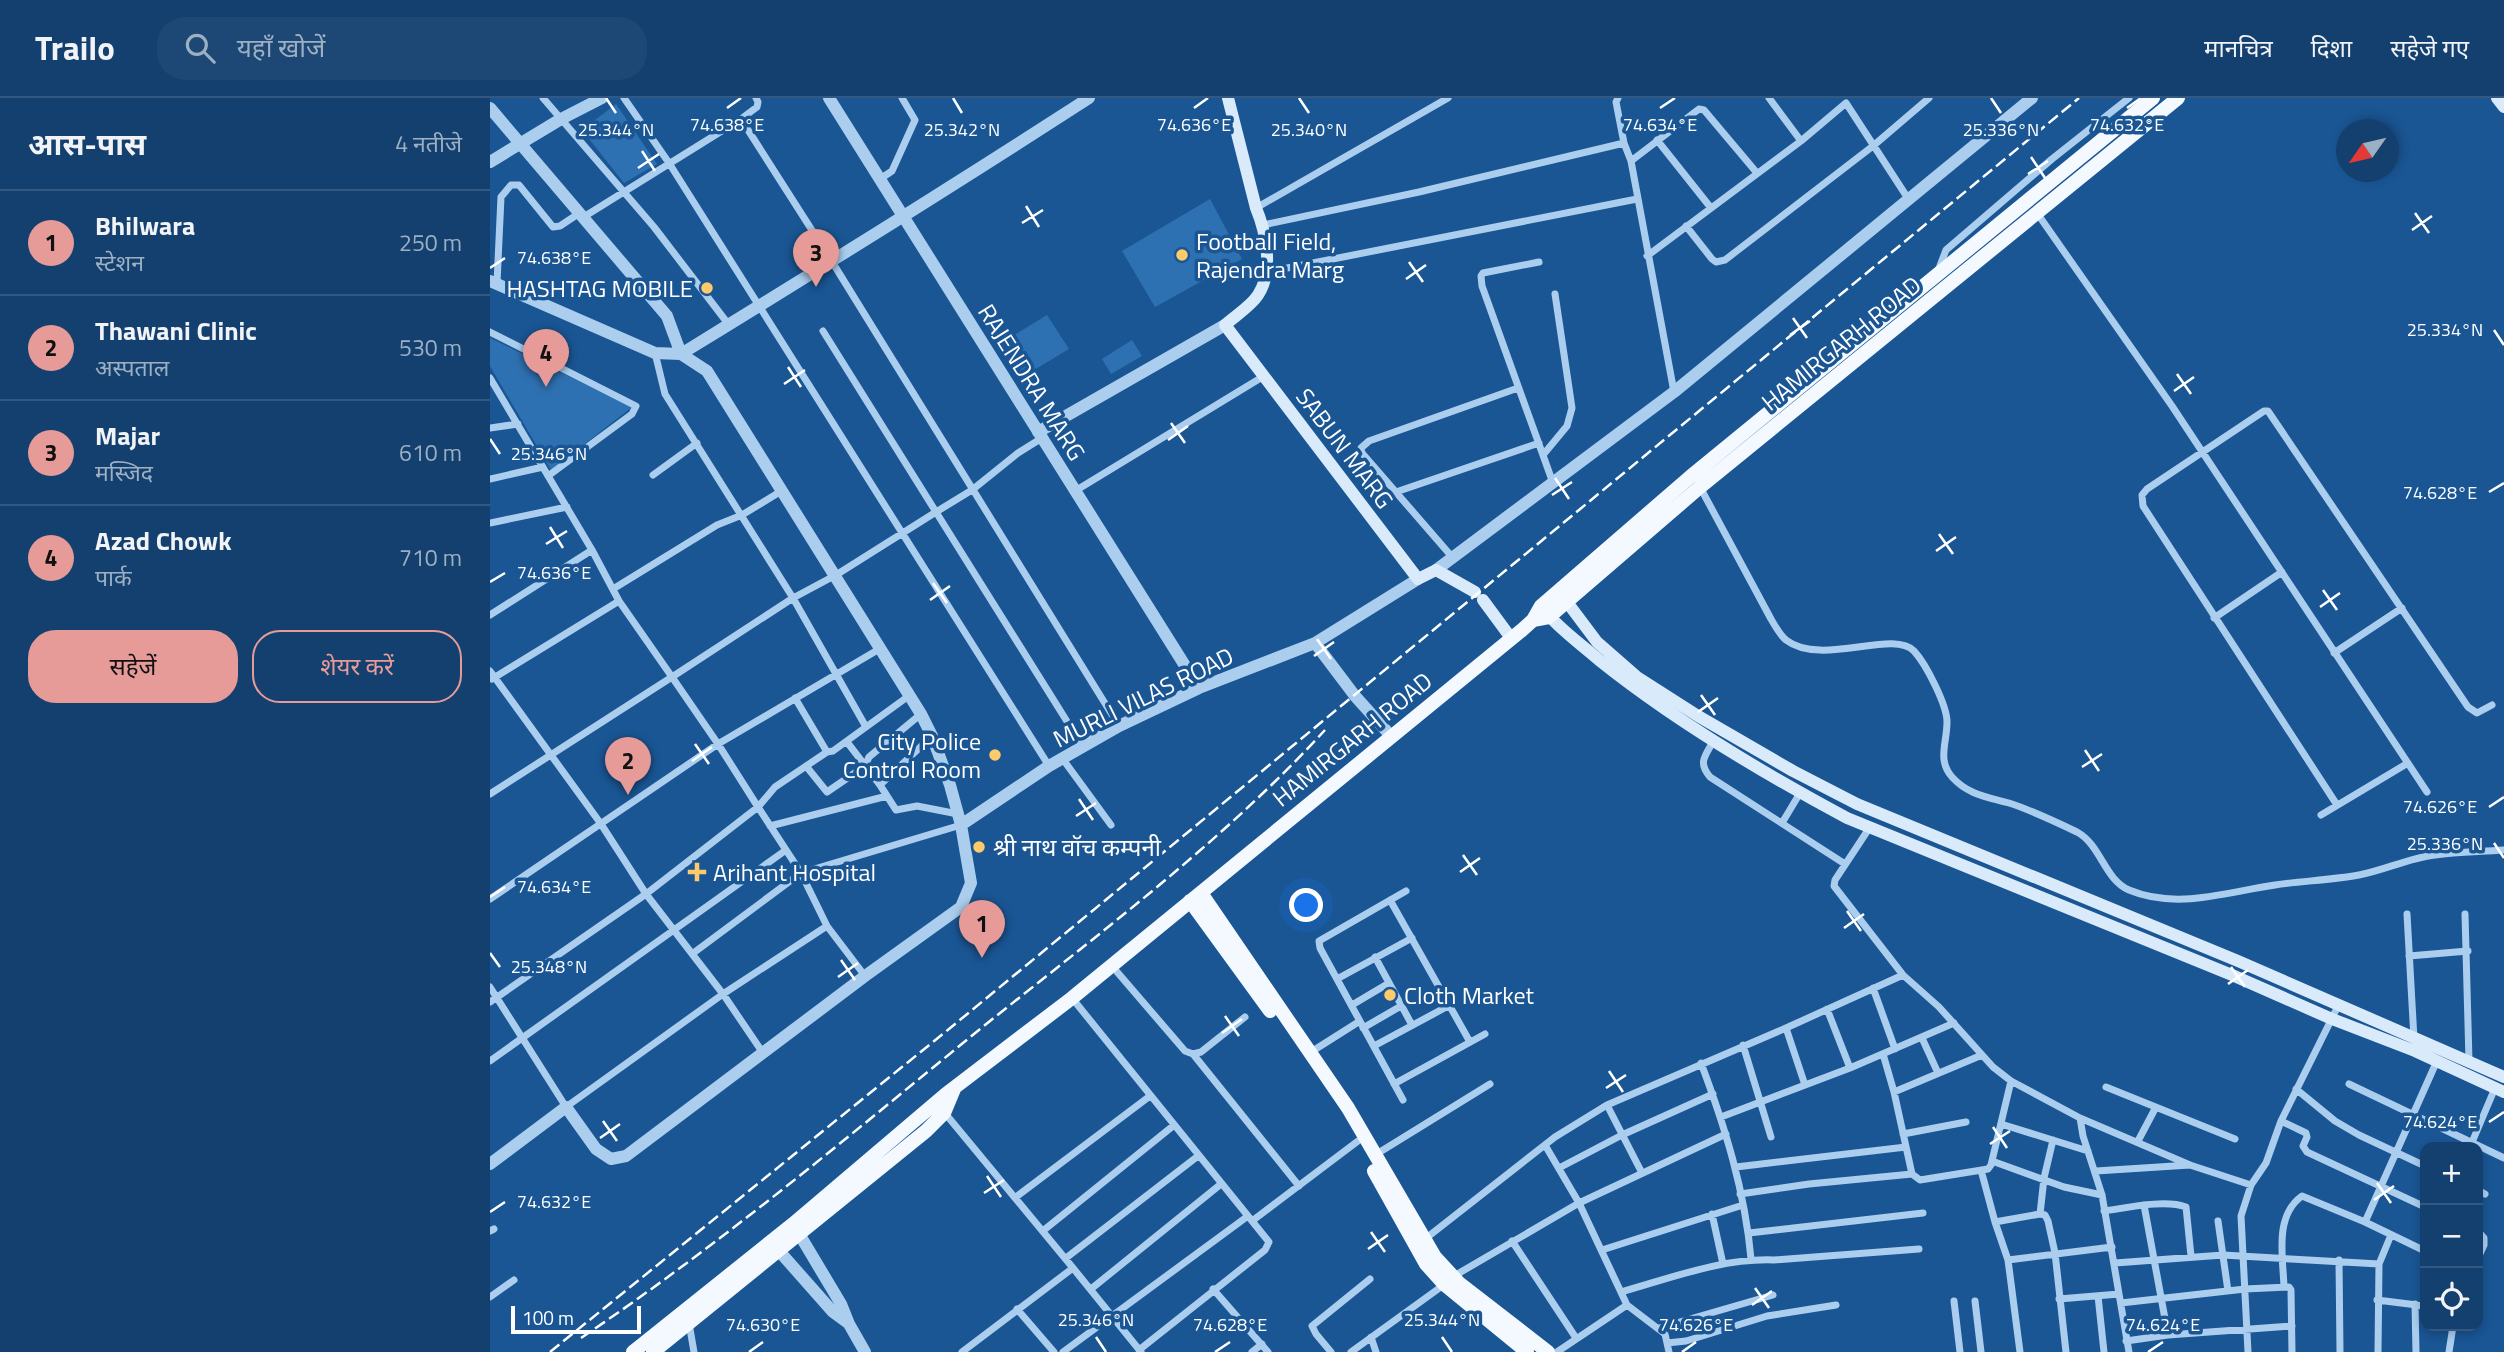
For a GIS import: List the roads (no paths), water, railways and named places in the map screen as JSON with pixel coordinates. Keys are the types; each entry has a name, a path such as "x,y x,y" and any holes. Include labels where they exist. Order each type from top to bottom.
{"main road":[{"path":"1225,326 1258,295 1267,272 1264,225 1256,208 1228,98"},
{"name":"HAMIRGARH ROAD","path":"1563,595 1700,488 2153,98"},
{"name":"HAMIRGARH ROAD","path":"940,1108 955,1088 1072,998 1545,611 1700,469 1943,281 2036,213 2178,98"},
{"path":"2497,98 2504,107"},
{"name":"SABUN MARG","path":"1225,326 1418,579"},
{"path":"1418,579 1436,570 1479,596 1511,638"},
{"path":"1563,595 1597,642 1637,677 1793,771 1857,804 2339,1004 2504,1077"},
{"path":"1545,611 1635,687 1800,793 1870,827 2415,1051 2499,1090"},
{"path":"1195,897 1311,1052 1449,1280 1527,1352"},
{"path":"1195,897 1343,1111 1426,1265 1548,1352"},
{"path":"633,1352 926,1131 940,1108"},
{"path":"653,1352 775,1245"}],"street":[{"path":"543,98 623,190 729,324"},
{"path":"490,162 561,119 602,98"},
{"path":"624,98 669,163 1049,766"},
{"path":"490,987 494,999 596,1149 611,1159 626,1156 961,907 971,883 960,819 950,785 921,714 707,371 681,354 655,353 493,282 502,197 512,185 519,185 553,227 560,226 741,119 757,107 755,98"},
{"name":"RAJENDRA MARG","path":"829,98 1199,688"},
{"path":"880,179 892,171 915,120 902,98"},
{"path":"681,354 904,217 1089,98"},
{"path":"1256,208 1448,98"},
{"path":"1618,98 1616,102 1624,143 1631,161 1674,391"},
{"path":"1769,98 1801,141"},
{"path":"1436,570 1674,391 2032,98"},
{"path":"1943,281 1939,263 1946,250 2052,159 2129,98"},
{"path":"1686,226 1712,259 1716,262 1725,260 1874,146 1925,99"},
{"path":"1647,256 1801,141 1844,101 1909,200"},
{"path":"490,108 667,317 681,354"},
{"path":"1631,161 1693,111 1704,110 1757,173"},
{"path":"741,119 1119,726"},
{"path":"1657,140 1711,208"},
{"path":"1264,225 1445,186 1624,143"},
{"path":"1267,272 1637,198"},
{"path":"2036,213 2202,451 2427,792"},
{"path":"1539,262 1483,273 1481,276 1482,286 1553,483"},
{"path":"1543,455 1567,426 1572,408 1555,294"},
{"path":"490,794 793,598 836,575 972,490 1040,435 1225,326"},
{"path":"823,331 1083,747"},
{"path":"490,332 636,406 632,414 548,476"},
{"path":"655,353 665,394 793,598 866,727"},
{"path":"1075,491 1264,376"},
{"path":"490,378 592,550 619,601 719,744 801,873 827,926 865,976"},
{"path":"1453,558 1362,453 1362,448 1518,388"},
{"path":"2337,805 2214,618 2141,500 2141,495 2147,489 2264,411 2268,411 2468,707 2477,713 2492,705"},
{"path":"490,428 517,425"},
{"path":"653,475 697,443"},
{"path":"1396,492 1539,443"},
{"path":"490,479 543,467"},
{"path":"1700,488 1784,639 1798,648 1818,651 1906,645 1914,651 1944,701 1947,722 1943,757 1951,776 1979,796 2010,803 2080,834 2092,845 2117,882 2127,889 2160,900 2186,900 2274,885 2357,875 2436,855 2504,850"},
{"path":"613,589 717,526 742,515 783,490"},
{"path":"490,523 567,507"},
{"path":"490,615 592,550"},
{"path":"2214,618 2281,572"},
{"name":"MURLI VILAS ROAD","path":"960,819 1119,726 1199,688 1314,643 1418,579"},
{"path":"619,601 491,677 551,753 646,894 723,994 763,1054"},
{"path":"2334,653 2402,608"},
{"path":"1314,643 1355,696 1391,736"},
{"path":"490,899 719,744 881,648"},
{"path":"494,999 646,894 758,807 775,787 827,752 847,742 910,695"},
{"path":"795,698 827,752"},
{"path":"806,766 827,792 865,766 869,757 921,714"},
{"path":"880,785 932,736"},
{"path":"1714,740 1702,763 1702,769 1710,777 1846,864"},
{"path":"847,742 896,810 917,806 960,819"},
{"path":"1062,758 1111,825"},
{"path":"2321,815 2408,763"},
{"path":"1782,823 1800,793"},
{"path":"770,826 887,796"},
{"path":"692,954 801,873 960,819"},
{"path":"1870,827 1835,880 1834,886 1903,975 1954,1023 1993,1067 2011,1081 2080,1118 2190,1165 2251,1185"},
{"path":"490,1061 786,850"},
{"path":"1403,1100 1320,948 1320,941 1406,891"},
{"path":"1390,900 1471,1042"},
{"path":"2407,914 2415,1051"},
{"path":"2465,914 2469,1060"},
{"path":"490,1164 723,994 827,926"},
{"path":"1337,979 1412,938"},
{"path":"2409,956 2468,951"},
{"path":"1375,957 1412,1025"},
{"path":"1111,965 1185,1051 1193,1054 1298,1186"},
{"path":"1425,1239 1555,1136 1606,1105 1903,975"},
{"path":"1352,1005 1389,983"},
{"path":"1873,988 1895,1049"},
{"path":"940,1108 1044,1230 1140,1351 1213,1289 1265,1250 1269,1242 1072,998"},
{"path":"2248,1352 2241,1216 2251,1185 2266,1163 2281,1121 2339,1004"},
{"path":"1374,1046 1450,1005"},
{"path":"1311,1052 1401,1006"},
{"path":"1827,1009 1850,1068"},
{"path":"1193,1054 1201,1052 1244,1017"},
{"path":"1721,1117 1850,1068 1954,1023"},
{"path":"1786,1028 1805,1085"},
{"path":"1394,1084 1485,1034"},
{"path":"1922,1038 1938,1073"},
{"path":"1742,1045 1771,1137"},
{"path":"1883,1054 1912,1174 1920,1180 1988,1169 2011,1081"},
{"path":"1894,1093 1982,1055"},
{"path":"1701,1063 1736,1167 1749,1233 1751,1259"},
{"path":"2365,1222 2436,1063"},
{"path":"1375,1155 1490,1084"},
{"path":"2349,1084 2465,1142"},
{"path":"2106,1087 2235,1139"},
{"path":"2296,1089 2335,1121 2420,1164"},
{"path":"2473,1142 2499,1090"},
{"path":"1559,1168 1622,1135 1713,1094"},
{"path":"1016,1197 1150,1096"},
{"path":"1606,1105 1642,1173"},
{"path":"2138,1141 2156,1107"},
{"path":"2080,1118 2102,1195 2129,1352"},
{"path":"2281,1121 2306,1133 2303,1146 2307,1152 2421,1205"},
{"path":"1903,1134 1966,1122"},
{"path":"2001,1124 2088,1150"},
{"path":"1044,1230 1173,1126"},
{"path":"1351,1352 1449,1280 1512,1241 1579,1203 1726,1134"},
{"path":"1063,1352 1298,1186 1358,1140"},
{"path":"2040,1214 2044,1178 2053,1140"},
{"path":"1545,1145 1579,1203 1627,1305 1665,1334 1670,1352"},
{"path":"1736,1167 1906,1147"},
{"path":"2483,1150 2504,1158"},
{"path":"1066,1258 1198,1156"},
{"path":"1992,1161 2064,1187 2102,1195"},
{"path":"2096,1171 2190,1165"},
{"path":"1982,1170 2008,1260 2020,1352"},
{"path":"1740,1194 1912,1174"},
{"path":"1091,1289 1222,1184"},
{"path":"2284,1287 2283,1224 2302,1196 2420,1249"},
{"path":"1602,1250 1743,1205"},
{"path":"2104,1211 2144,1205 2186,1207 2191,1256"},
{"path":"2144,1205 2168,1335"},
{"path":"1749,1233 1923,1213"},
{"path":"1712,1214 1723,1264"},
{"path":"1995,1222 2040,1214 2045,1215 2049,1221 2066,1352"},
{"path":"2218,1221 2228,1291"},
{"path":"796,1229 841,1304 865,1352"},
{"path":"2378,1352 2379,1264 2391,1235"},
{"path":"1512,1241 1576,1338"},
{"path":"775,1245 833,1312 849,1324"},
{"path":"2008,1260 2112,1247"},
{"path":"1621,1292 1751,1259 1774,1260 1919,1249"},
{"path":"2115,1263 2223,1255 2379,1264"},
{"path":"2339,1261 2340,1352"},
{"path":"962,1352 1073,1268"},
{"path":"1331,1352 1315,1334 1312,1325 1370,1279"},
{"path":"490,1297 514,1280"},
{"path":"2121,1303 2245,1289 2289,1287 2292,1352"},
{"path":"1213,1289 1268,1352"},
{"path":"2059,1299 2119,1294"},
{"path":"1659,1328 1773,1295"},
{"path":"2098,1296 2104,1352"},
{"path":"2377,1300 2420,1305"},
{"path":"1954,1301 1960,1352"},
{"path":"1975,1301 1981,1352"},
{"path":"2415,1304 2416,1352"},
{"path":"1557,1352 1627,1305"},
{"path":"1667,1343 1686,1341 1767,1316 1836,1305"},
{"path":"1017,1309 1054,1352"},
{"path":"689,1323 694,1352"},
{"path":"2126,1341 2168,1335 2292,1326"},
{"path":"2449,1352 2452,1331"},
{"path":"1371,1337 1376,1352"},
{"path":"1252,1352 1262,1344"}],"railway":[{"path":"550,1352 949,1029 2079,98"},
{"path":"581,1338 738,1224 1163,882 1247,809 1325,730"}],"place":[{"name":"Football Field, Rajendra Marg","path":"1182,255"},
{"name":"Majar","path":"816,287"},
{"name":"HASHTAG MOBILE","path":"707,288"},
{"name":"Azad Chowk","path":"546,387"},
{"name":"City Police Control Room","path":"995,755"},
{"name":"Thawani Clinic","path":"628,795"},
{"name":"श्री नाथ वॉच कम्पनी","path":"979,847"},
{"name":"Arihant Hospital","path":"697,872"},
{"name":"Bhilwara","path":"982,958"},
{"name":"Cloth Market","path":"1390,995"}]}
